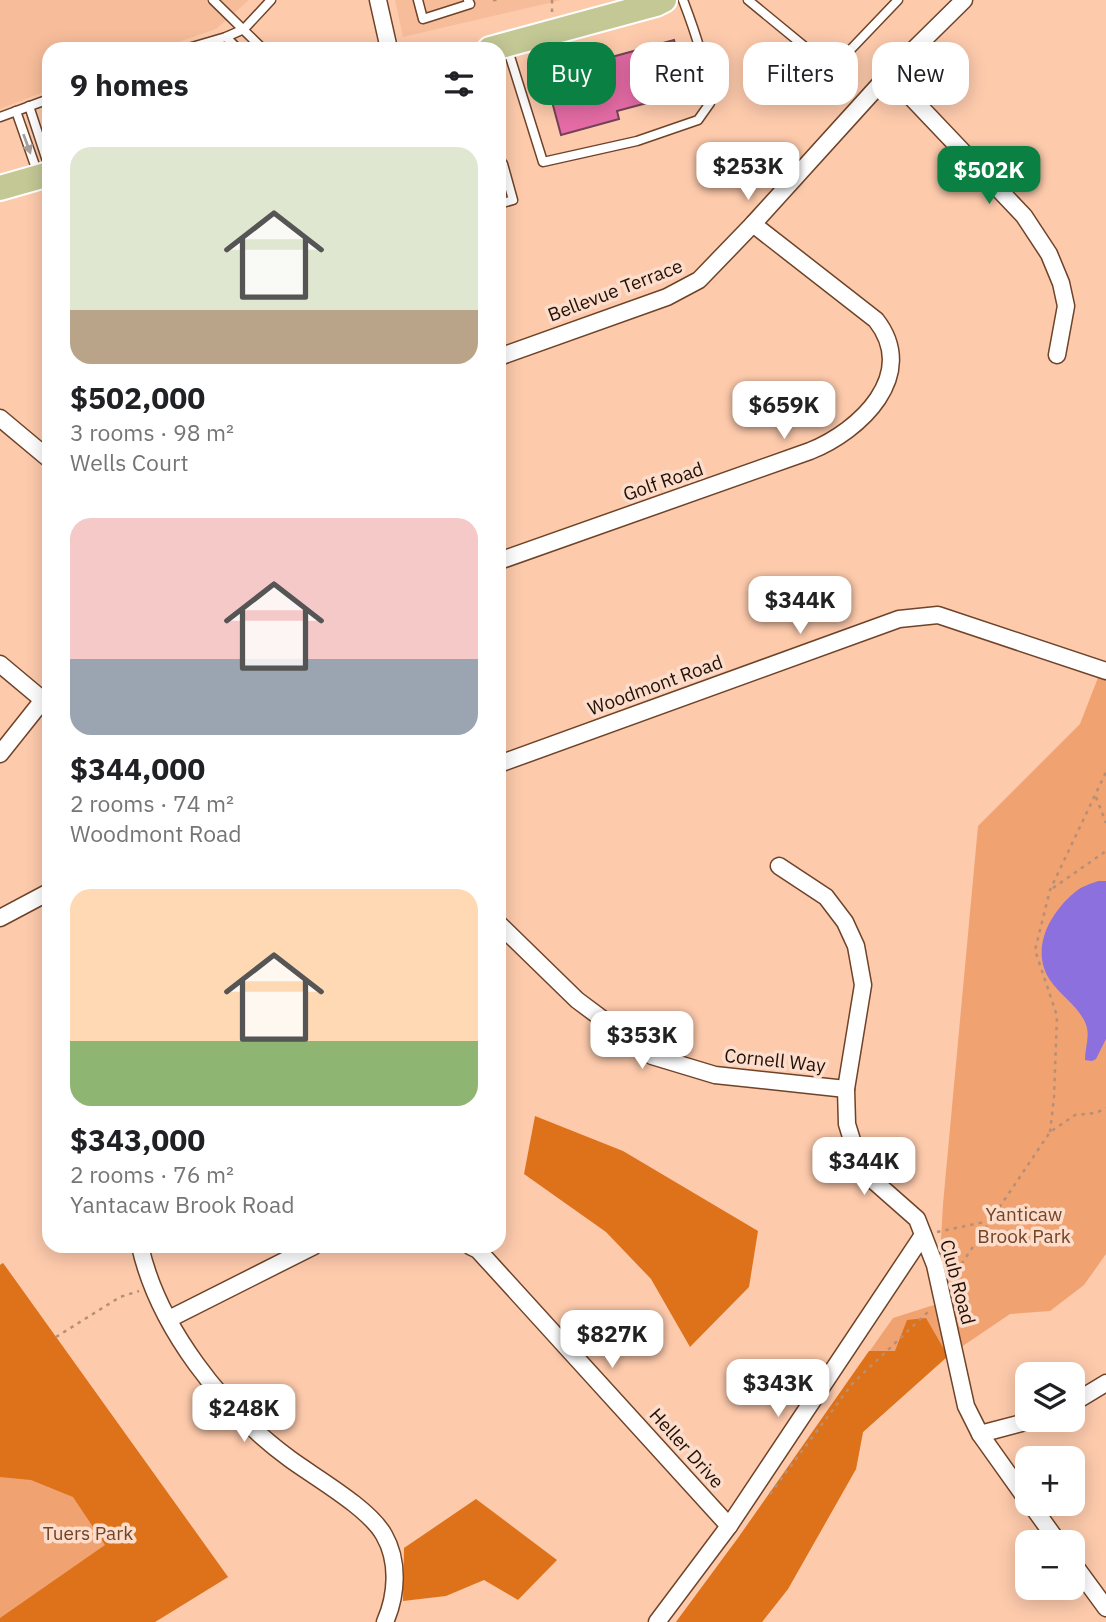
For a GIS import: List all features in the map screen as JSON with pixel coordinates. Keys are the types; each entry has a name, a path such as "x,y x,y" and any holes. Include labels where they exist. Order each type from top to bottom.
{"main road":[{"path":"506,45 664,0"},
{"path":"0,188 42,174"}],"street":[{"path":"378,0 387,42"},
{"name":"Bellevue Terrace","path":"921,42 964,0"},
{"name":"Bellevue Terrace","path":"506,354 667,297 699,280 872,93"},
{"path":"918,105 1024,216 1049,254 1061,283 1066,306 1057,355"},
{"name":"Golf Road","path":"506,559 810,452 848,431 873,405 884,387 891,363 890,350 881,326 753,224"},
{"path":"0,418 42,453"},
{"name":"Woodmont Road","path":"506,761 899,619 938,615 1106,671"},
{"path":"0,663 42,699"},
{"path":"0,754 42,707"},
{"name":"Club Road","path":"779,866 826,897 845,922 856,946 863,985 846,1088 847,1124 855,1150 875,1182 917,1219 935,1265 966,1406 980,1434 1015,1483"},
{"path":"0,918 42,896"},
{"name":"Cornell Way","path":"506,931 577,1000 652,1056 715,1075 846,1088"},
{"path":"657,1622 729,1526 923,1235"},
{"path":"141,1253 152,1287 202,1371 243,1418 276,1448 370,1517 385,1536 393,1560 395,1584 385,1622"},
{"path":"169,1319 299,1253"},
{"name":"Heller Drive","path":"481,1253 729,1526"},
{"path":"1085,1396 1106,1383"},
{"path":"980,1434 1015,1425"},
{"path":"1085,1575 1100,1590 1106,1608"}],"lane":[{"path":"213,0 257,42"},
{"path":"209,42 244,29 271,0"},
{"path":"418,0 423,19 470,4 468,0"},
{"path":"506,67 543,162 637,141 698,120 710,103 702,57 683,0"},
{"path":"748,0 832,69 898,0"},
{"path":"226,37 231,42"},
{"path":"0,117 42,102"},
{"path":"29,107 42,157"},
{"path":"16,111 42,165"},
{"path":"506,175 513,200 506,202"}],"path":[{"path":"552,0 552,15"},
{"path":"1050,1132 1057,1016 1035,950 1050,890 1106,772"},
{"path":"1095,795 1106,823"},
{"path":"1050,890 1106,851"},
{"path":"769,1495 852,1384 931,1309 1050,1132 1075,1115 1096,1113 1106,1108"},
{"path":"923,1235 989,1221"},
{"path":"56,1337 120,1297 152,1287"}],"shaded area":[{"path":"0,0 249,0 216,29 178,42 42,42 42,93 0,109"},
{"path":"395,0 562,0 403,37"},
{"path":"1098,881 1106,881 1106,1039 1096,1059 1092,1061 1085,1060 1088,1036 1085,1022 1078,1010 1050,980 1044,969 1042,945 1057,911 1076,891"},
{"path":"535,1116 623,1151 758,1231 749,1287 690,1347 651,1279 606,1232 524,1174"},
{"name":"Tuers Park","path":"3,1263 228,1577 155,1622 0,1622 0,1618 105,1545 73,1497 31,1480 0,1477 0,1265"},
{"path":"926,1318 948,1356 863,1432 856,1469 788,1589 762,1622 676,1622 869,1351 895,1351 907,1320"},
{"path":"476,1499 557,1560 518,1600 484,1580 446,1596 403,1601 404,1548"}],"green space":[{"name":"Yanticaw Brook Park","path":"1106,669 1106,1254 1084,1285 1050,1311 1010,1314 948,1356 863,1432 856,1469 788,1589 762,1622 676,1622 893,1318 953,1299 941,1240 978,826 1080,724 1101,670"},
{"name":"Tuers Park","path":"3,1263 228,1577 155,1622 0,1622 0,1265"}],"building":[{"path":"630,52 630,105 639,105 617,111 619,119 561,135 553,105 616,105 616,56"}]}
